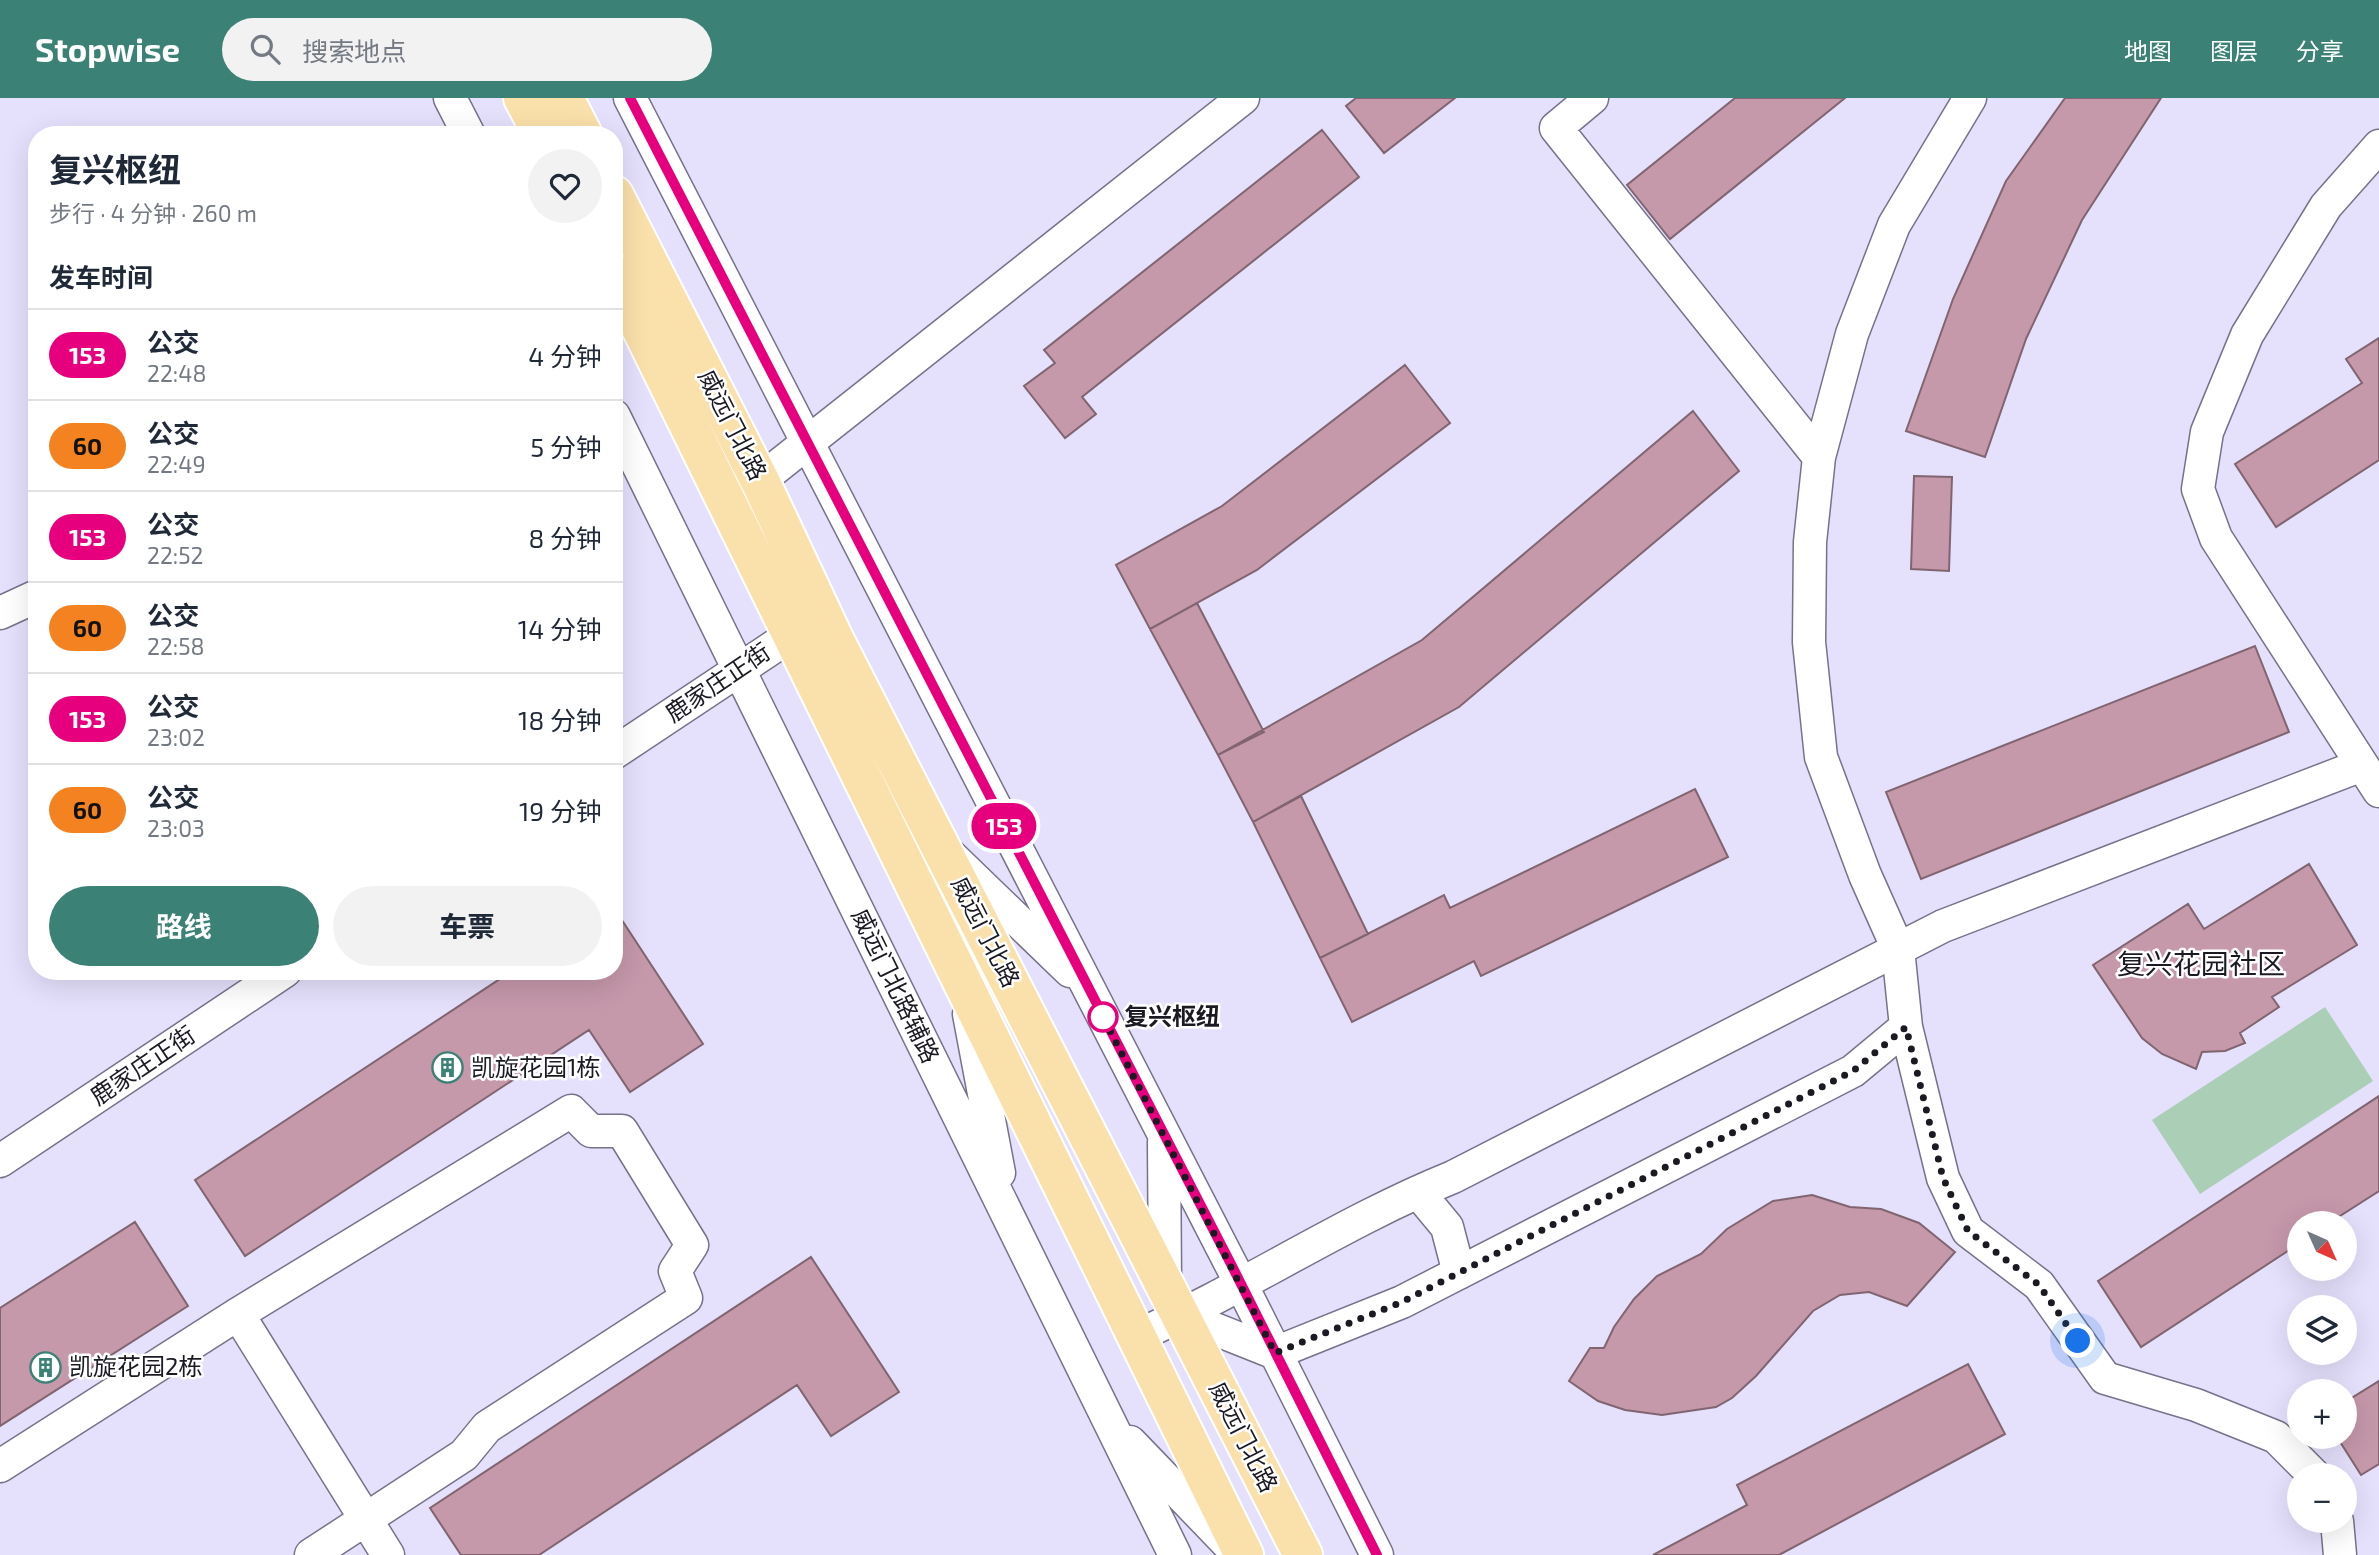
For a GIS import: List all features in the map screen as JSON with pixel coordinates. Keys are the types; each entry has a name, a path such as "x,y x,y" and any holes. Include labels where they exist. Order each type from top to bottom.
{"main road":[{"path":"523,98 537,126"},
{"path":"564,98 578,126"},
{"name":"威远门北路","path":"623,235 642,320 760,481 823,614 940,846 1303,1555"},
{"name":"威远门北路","path":"623,288 642,320 791,635 1244,1555"}],"street":[{"path":"450,98 464,126"},
{"path":"630,98 1242,1286 1377,1555"},
{"path":"730,504 1243,98"},
{"path":"1592,98 1556,128 1819,457"},
{"path":"1969,98 1894,225 1852,334 1819,457 1810,542 1809,642 1821,757 1865,875 1898,949 1906,1027 1943,1178 1968,1231 2039,1285 2105,1378 2196,1405 2276,1437 2302,1463"},
{"path":"1137,1336 1173,1300 1242,1286 1418,1192 1454,1177 1943,926 2371,778 2216,538 2198,489 2207,432 2247,335 2326,206 2379,146"},
{"name":"威远门北路辅路","path":"623,434 1175,1555"},
{"path":"0,613 28,600"},
{"name":"鹿家庄正街","path":"623,747 823,614"},
{"path":"940,846 1088,989"},
{"name":"鹿家庄正街","path":"0,1161 272,980"},
{"path":"964,985 1006,1210"},
{"path":"1173,1300 1275,1353 1402,1302 1853,1071 1906,1027"},
{"path":"0,1466 238,1314 571,1111 591,1131 622,1131 692,1244 675,1271 686,1298 487,1427 464,1455 367,1521 311,1555"},
{"path":"1164,1135 1173,1300"},
{"path":"1418,1192 1447,1227 1460,1273"},
{"path":"238,1314 315,1413 367,1521 388,1555"},
{"path":"1107,1418 1238,1555"},
{"path":"2338,1533 2340,1555"}],"green space":[{"path":"2325,1007 2373,1081 2200,1194 2152,1120"}],"building":[{"path":"1356,98 1455,98 1384,153 1346,106"},
{"path":"1735,98 1845,98 1670,239 1627,185"},
{"path":"2065,98 2161,98 2082,220 2026,339 1985,457 1906,431 1953,299 2006,181"},
{"path":"1322,130 1359,177 1082,397 1096,414 1065,438 1024,386 1055,363 1044,350"},
{"path":"2379,338 2379,460 2276,527 2235,464 2362,383 2346,359"},
{"path":"1405,365 1450,423 1257,570 1150,629 1116,565 1222,506"},
{"path":"1693,411 1739,471 1459,707 1253,822 1218,755 1422,640"},
{"path":"1914,476 1952,477 1949,571 1911,569"},
{"path":"1197,603 1264,732 1218,755 1150,629"},
{"path":"2255,646 2289,732 1921,879 1886,792"},
{"path":"1695,789 1728,857 1481,976 1474,961 1352,1022 1320,958 1444,895 1450,908"},
{"path":"1301,796 1368,934 1320,958 1253,822"},
{"path":"2309,864 2357,945 2272,997 2279,1007 2240,1033 2245,1043 2225,1051 2202,1052 2196,1069 2162,1054 2142,1038 2093,965 2188,904 2204,929"},
{"name":"凯旋花园1栋","path":"623,922 703,1044 630,1092 589,1030 245,1256 195,1180 498,980 623,980"},
{"path":"2379,1096 2379,1191 2348,1211 2287,1211 2287,1252 2141,1347 2098,1281"},
{"path":"1812,1195 1850,1207 1881,1209 1919,1223 1955,1252 1907,1306 1869,1292 1840,1295 1813,1311 1756,1376 1732,1398 1716,1407 1662,1415 1625,1410 1598,1401 1569,1381 1590,1348 1604,1348 1614,1327 1634,1299 1657,1276 1701,1254 1727,1229 1773,1201"},
{"name":"凯旋花园2栋","path":"135,1222 188,1306 0,1426 0,1308"},
{"path":"811,1257 899,1392 831,1436 797,1385 539,1555 461,1555 430,1508"},
{"path":"1968,1364 2005,1434 1779,1555 1653,1555 1747,1505 1737,1485"},
{"path":"2379,1381 2379,1464 2361,1475 2357,1463 2353,1463 2345,1449 2357,1449 2357,1395"}],"bus line":[{"name":"153","path":"630,98 1231,1264 1377,1555"}],"place":[{"name":"复兴枢纽","path":"1103,1017"},
{"name":"凯旋花园1栋","path":"448,1068"},
{"name":"凯旋花园2栋","path":"46,1367"}],"district":[{"name":"复兴花园社区","path":"2201,964"}],"route":[{"path":"1103,1017 1101,1013 1275,1353 1402,1302 1853,1071 1906,1027 1943,1178 1968,1231 2039,1285 2078,1341"}]}
